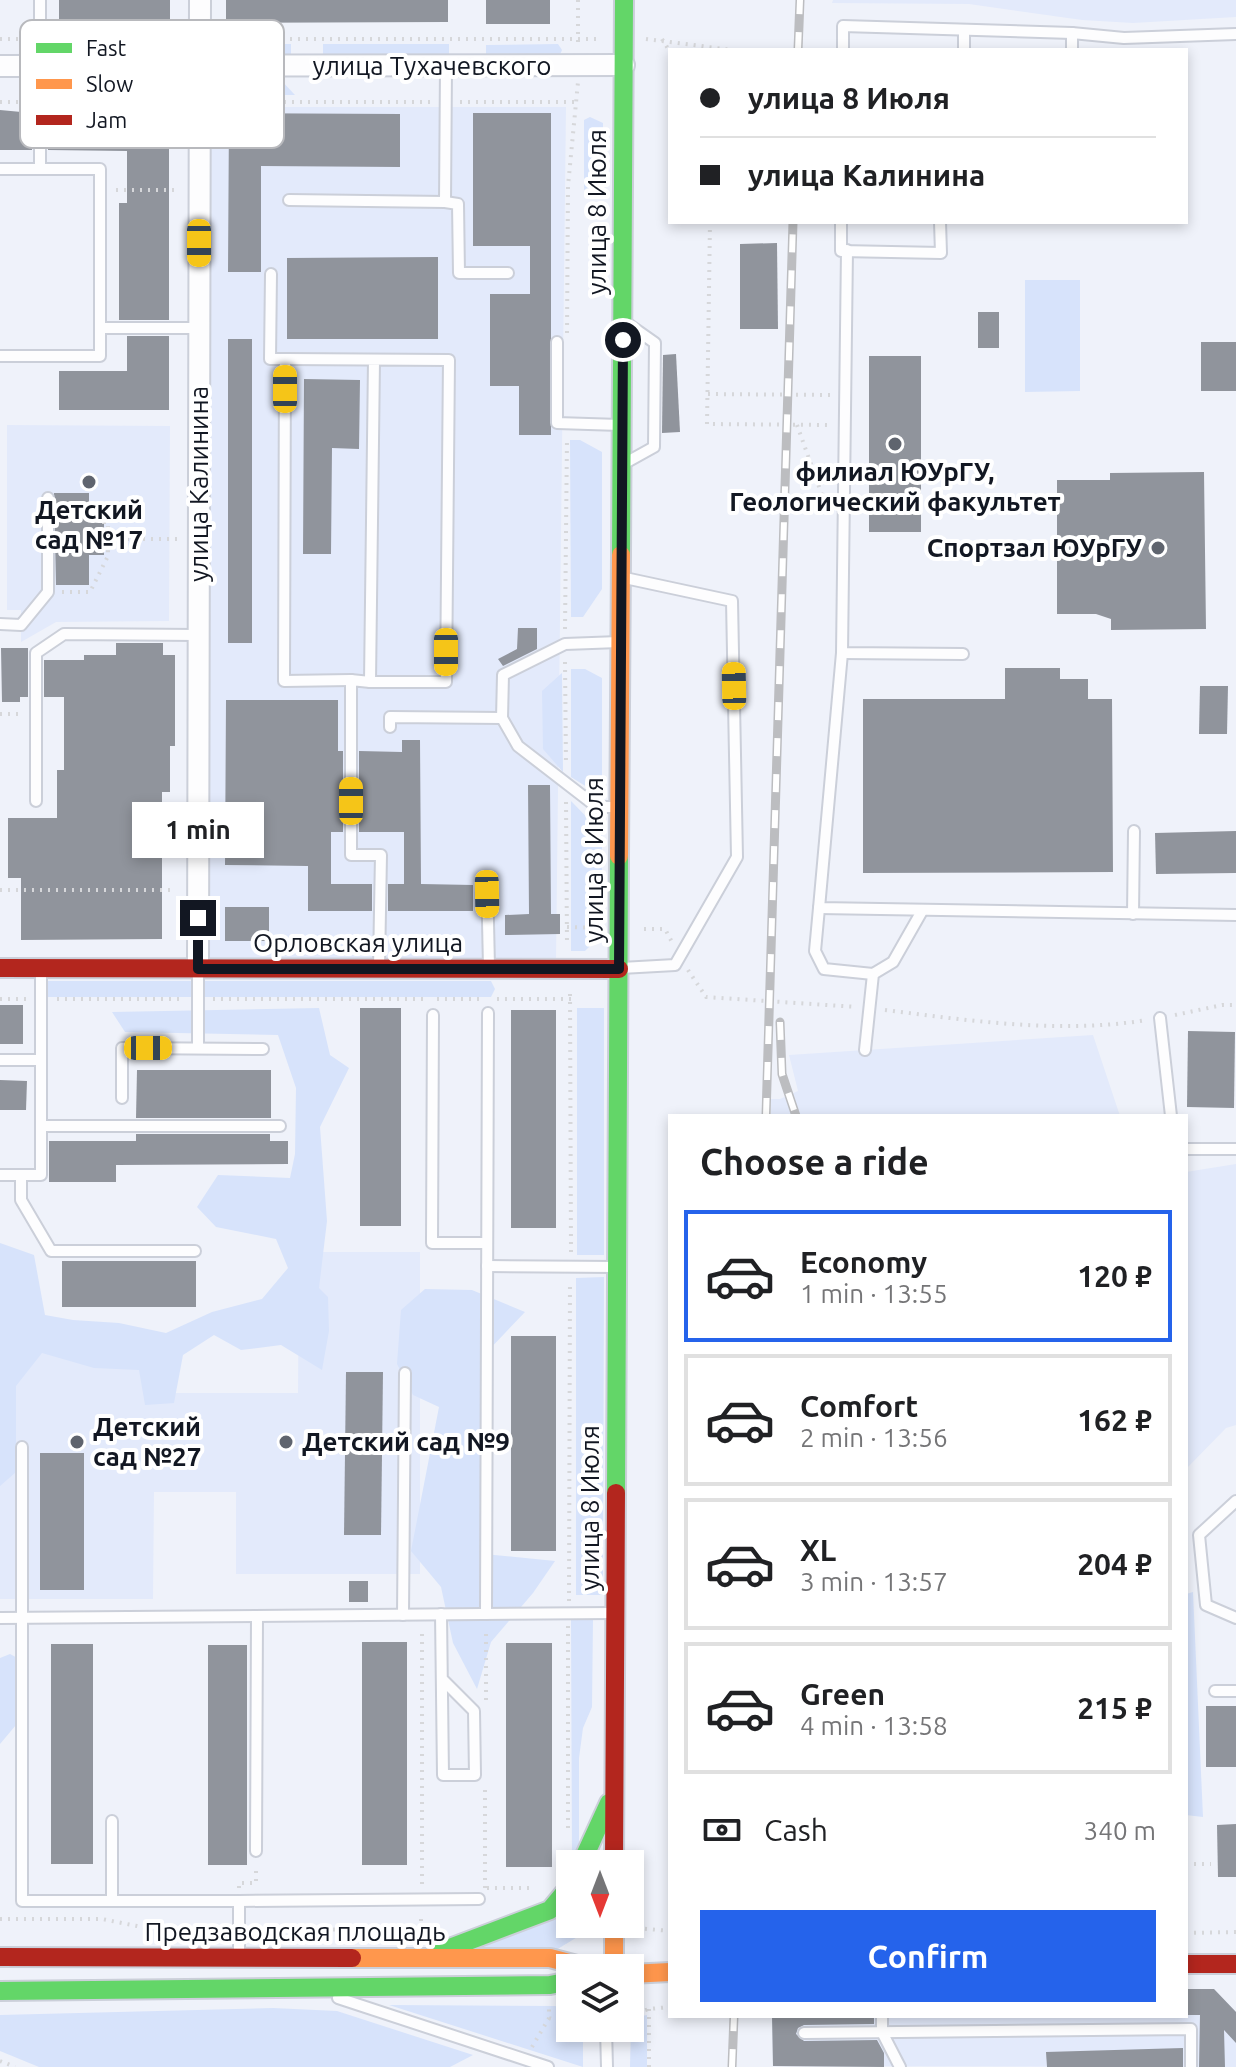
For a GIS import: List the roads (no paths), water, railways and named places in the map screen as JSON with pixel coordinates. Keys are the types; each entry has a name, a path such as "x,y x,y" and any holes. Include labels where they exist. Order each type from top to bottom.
{"main road":[{"name":"улица 8 Июля","path":"614,1850 624,0"},
{"name":"Орловская улица","path":"0,968 619,969"},
{"path":"588,1850 615,1791"},
{"path":"420,1958 550,1910 556,1903"},
{"name":"Предзаводская площадь","path":"0,1957 556,1960"},
{"path":"1188,1964 1235,1963"},
{"path":"644,1973 668,1972"},
{"name":"Предзаводская площадь","path":"0,1991 556,1984"}],"street":[{"name":"улица Тухачевского","path":"284,66 624,65"},
{"name":"улица Калинина","path":"198,969 199,148"}],"lane":[{"path":"843,48 843,26 1072,33 1124,38 1236,34"},
{"path":"964,30 964,48"},
{"path":"1072,33 1072,48"},
{"path":"1124,38 1124,48"},
{"path":"445,202 446,66"},
{"path":"40,148 40,169"},
{"path":"0,169 100,169 100,356 0,356"},
{"path":"289,200 458,204 459,273 508,273"},
{"path":"841,224 841,251 941,253 940,224"},
{"path":"847,250 842,653 815,951 824,969 873,974 893,962 922,911"},
{"path":"271,274 270,359 285,359 374,360 449,360 446,682 284,681 285,359"},
{"path":"622,465 654,447 655,343 623,321"},
{"path":"100,328 199,328"},
{"path":"557,342 557,423 622,425"},
{"path":"370,682 374,360"},
{"path":"0,624 21,625 48,592 48,498"},
{"path":"619,969 675,965 737,857 732,601 621,578"},
{"path":"36,801 36,653 64,634 198,635"},
{"path":"620,806 597,807 518,746 502,718 503,675 565,644 621,642"},
{"path":"842,653 963,654"},
{"path":"351,680 351,855 381,855 379,969"},
{"path":"390,727 390,717 502,718"},
{"path":"1133,914 1134,831"},
{"path":"487,877 489,969"},
{"path":"819,908 1236,915"},
{"path":"0,1175 41,1175 41,968"},
{"path":"198,969 198,1048"},
{"path":"865,1050 873,974"},
{"path":"486,1614 488,1013"},
{"path":"433,1015 432,1243 487,1243"},
{"path":"1160,1018 1171,1114"},
{"path":"122,1098 122,1048 263,1049"},
{"path":"0,1060 41,1060"},
{"path":"41,1126 280,1126"},
{"path":"1188,1149 1236,1149"},
{"path":"21,1175 21,1200 51,1251 195,1251"},
{"path":"487,1266 617,1267"},
{"path":"403,1615 405,1373"},
{"path":"22,1447 22,1901 479,1899"},
{"path":"1236,1501 1199,1535 1206,1605 1236,1618"},
{"path":"0,1618 616,1613"},
{"path":"441,1614 443,1775 475,1775 474,1711 442,1679"},
{"path":"256,1851 257,1616"},
{"path":"1215,1691 1236,1691"},
{"path":"112,1821 112,1901"},
{"path":"239,1901 239,1959"},
{"path":"310,1989 548,2067"},
{"path":"882,2018 882,2032 900,2067"},
{"path":"804,2033 1191,2029 1191,2067"},
{"path":"606,2042 607,2067"}],"railway":[{"path":"798,48 800,0"},
{"path":"766,1114 793,224"},
{"path":"780,1022 782,1074 795,1114"},
{"path":"732,2067 734,2018"}],"place":[{"name":"филиал ЮУрГУ, Геологический факультет","path":"895,444"},
{"name":"Детский сад №17","path":"89,482"},
{"name":"Спортзал ЮУрГУ","path":"1158,548"},
{"name":"Детский сад №27","path":"77,1442"},
{"name":"Детский сад №9","path":"286,1442"}]}
